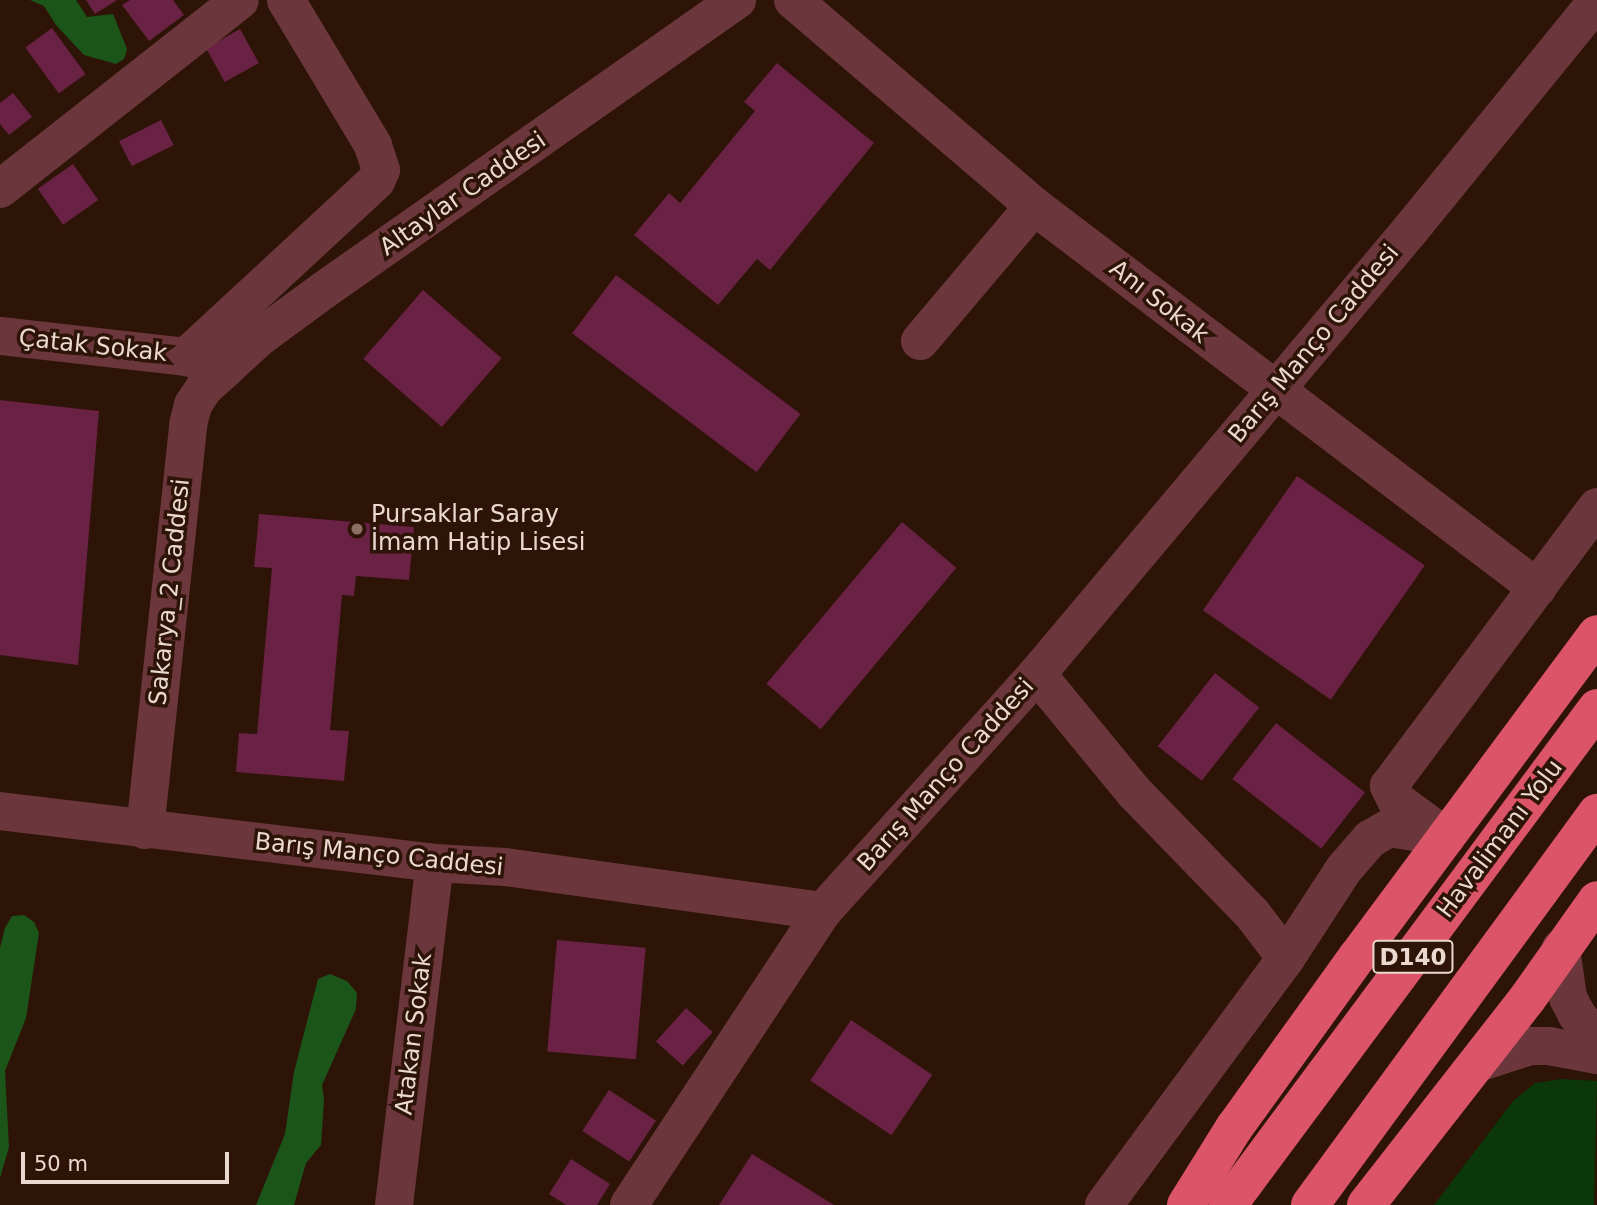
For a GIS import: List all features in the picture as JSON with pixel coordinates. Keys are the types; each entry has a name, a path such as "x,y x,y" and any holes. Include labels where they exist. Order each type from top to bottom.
{"highway":[{"path":"1186,1205 1234,1128 1597,634"},
{"name":"Havalimanı Yolu","path":"1228,1205 1597,708"},
{"name":"D140","path":"1310,1205 1597,813"},
{"path":"1366,1205 1478,1063 1597,900"}],"street":[{"path":"0,189 240,0"},
{"path":"186,357 376,181 381,170 373,145 286,0"},
{"name":"Altaylar Caddesi","path":"227,367 260,337 324,290 737,0"},
{"name":"Anı Sokak","path":"793,0 1034,206 1536,588"},
{"name":"Barış Manço Caddesi","path":"0,811 435,863 505,867 823,911 1037,674 1597,1"},
{"path":"920,341 1034,206"},
{"name":"Çatak Sokak","path":"0,336 186,357"},
{"path":"186,357 227,367"},
{"name":"Sakarya_2 Caddesi","path":"145,830 188,425 193,405 204,388 227,367"},
{"path":"1446,837 1396,800 1389,786 1597,507"},
{"path":"1037,674 1134,792 1253,915 1286,958"},
{"path":"1104,1205 1286,958 1337,879 1370,839 1389,828 1446,837"},
{"name":"Atakan Sokak","path":"394,1205 435,863"},
{"path":"629,1205 823,911"},
{"path":"1561,948 1568,998 1577,1015 1597,1040"},
{"path":"1478,1063 1530,1046 1549,1046 1597,1055"}],"green space":[{"path":"30,0 76,0 87,17 113,14 127,49 124,59 116,64 84,55 56,25 44,6"},
{"path":"24,915 34,922 39,933 26,1018 5,1071 9,1147 0,1178 0,948 5,928 12,916"},
{"path":"330,974 347,981 357,993 356,1009 322,1085 324,1100 321,1145 306,1163 294,1205 256,1205 285,1134 294,1072 318,979"},
{"path":"1561,1079 1597,1081 1594,1205 1434,1205 1513,1101 1535,1083"}],"building":[{"path":"86,0 117,0 95,14"},
{"path":"130,0 173,0 184,15 149,41 122,5"},
{"path":"52,28 86,74 59,94 25,47"},
{"path":"240,29 259,63 225,82 206,48"},
{"path":"777,63 874,143 770,270 757,259 718,305 634,235 669,193 680,203 755,111 744,102"},
{"path":"13,93 32,117 9,135 0,124 0,103"},
{"path":"161,120 174,145 132,166 119,141"},
{"path":"73,164 98,200 63,225 38,189"},
{"path":"616,275 800,414 757,472 572,333"},
{"path":"423,290 501,358 442,427 363,359"},
{"path":"0,400 99,411 78,665 0,655"},
{"path":"1297,476 1425,565 1331,700 1203,610"},
{"path":"259,514 414,527 409,580 356,576 354,596 342,595 330,730 349,731 344,781 236,772 239,733 257,734 272,568 254,567"},
{"path":"902,522 956,568 821,729 766,684"},
{"path":"1215,673 1259,707 1202,781 1158,746"},
{"path":"1276,723 1365,793 1321,849 1232,779"},
{"path":"557,940 646,948 636,1059 547,1052"},
{"path":"686,1008 713,1032 683,1066 656,1041"},
{"path":"851,1020 932,1075 891,1135 810,1081"},
{"path":"609,1090 656,1120 629,1162 582,1131"},
{"path":"752,1154 834,1205 719,1205"},
{"path":"571,1159 610,1184 597,1205 566,1205 549,1194"}],"place":[{"name":"Pursaklar Saray İmam Hatip Lisesi","path":"357,529"}]}
